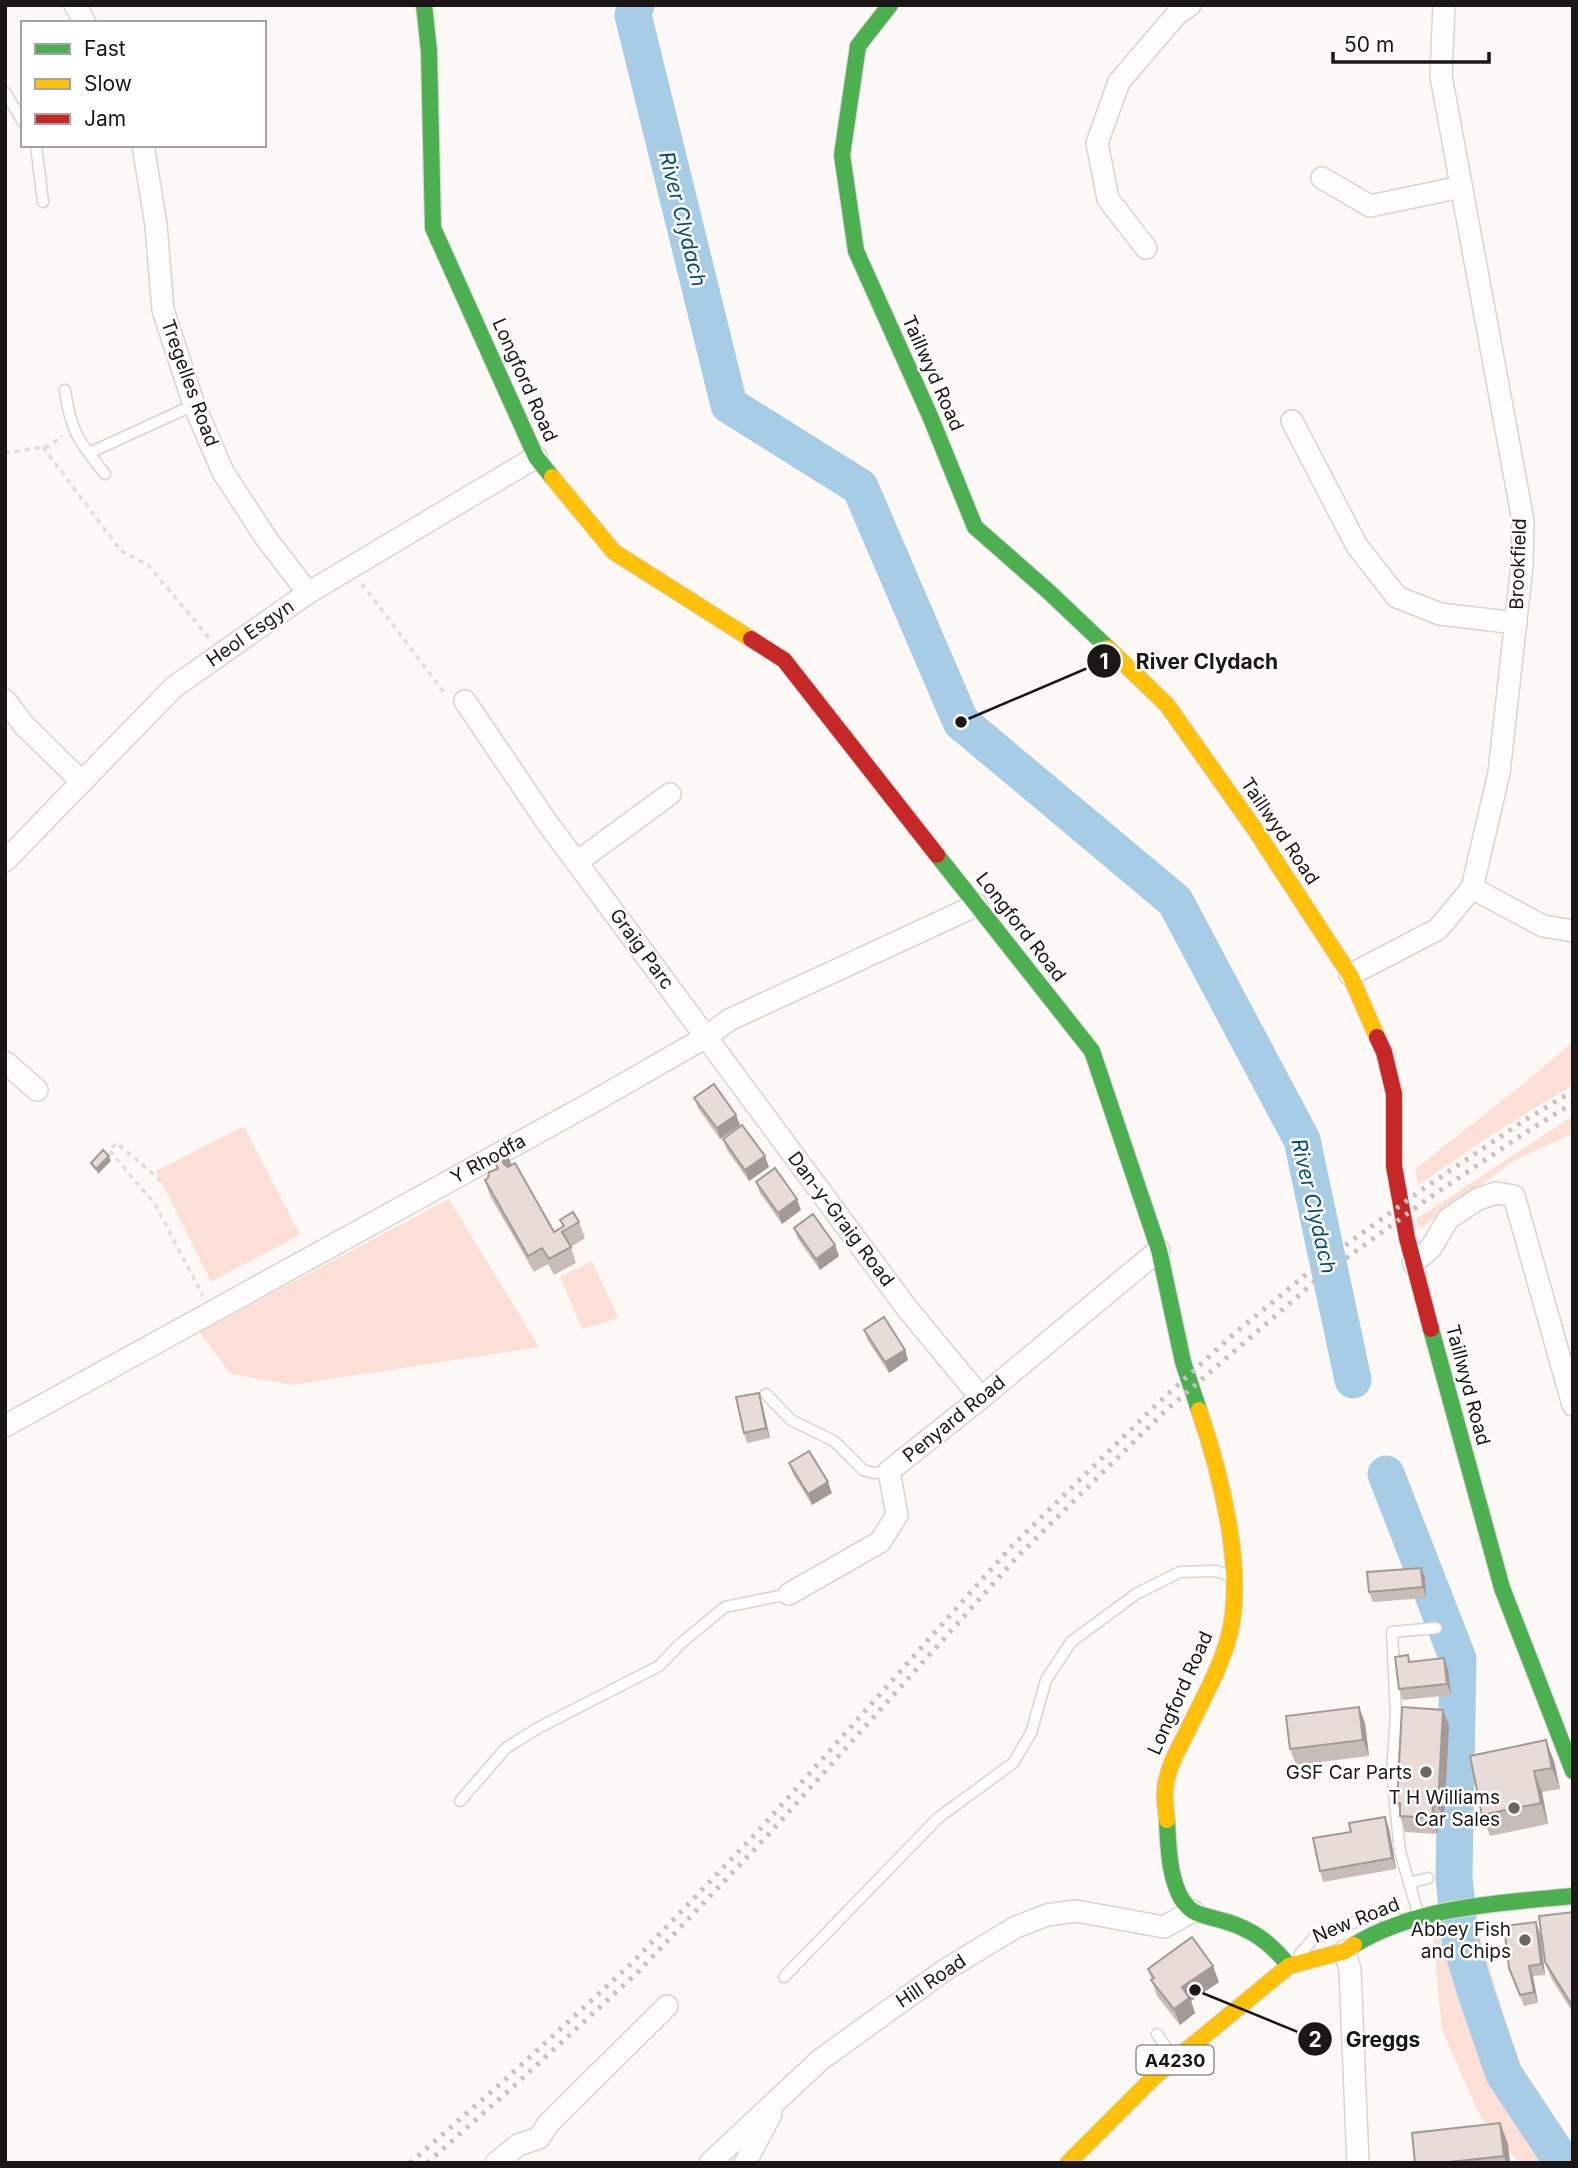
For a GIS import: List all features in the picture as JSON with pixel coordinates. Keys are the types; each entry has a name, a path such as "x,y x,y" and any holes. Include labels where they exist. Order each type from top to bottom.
{"street":[{"path":"75,5 84,21"},
{"name":"Longford Road","path":"424,5 429,51 433,228 536,457 614,552 784,660 1092,1051 1159,1250 1182,1362 1214,1454 1232,1550 1229,1634 1211,1682 1171,1764 1165,1785 1168,1853 1172,1876 1193,1911"},
{"name":"Taillwyd Road","path":"890,5 858,46 842,155 856,250 930,416 975,527 1049,592 1167,705 1254,828 1350,975 1384,1052 1394,1094 1394,1166 1413,1263 1499,1576 1573,1771"},
{"path":"1146,248 1108,199 1097,143 1119,82 1176,15 1190,5"},
{"name":"Brookfield","path":"1350,975 1438,929 1472,888 1499,774 1522,565 1523,521 1441,76 1444,5"},
{"name":"Tregelles Road","path":"143,147 156,225 163,310 194,405 223,472 266,538 308,593"},
{"path":"1322,178 1370,206 1461,187"},
{"path":"1292,421 1356,546 1397,597 1440,614 1516,622"},
{"name":"Heol Esgyn","path":"5,861 173,687 308,593 536,457"},
{"path":"5,700 24,726 82,782"},
{"name":"Graig Parc","path":"465,701 577,862 706,1037"},
{"path":"577,862 670,794"},
{"path":"1472,888 1543,926 1573,931"},
{"name":"Y Rhodfa","path":"5,1426 211,1312 543,1138 729,1020 977,905"},
{"name":"Dan-y-Graig Road","path":"706,1037 906,1307 981,1398"},
{"path":"5,1062 29,1084"},
{"path":"1413,1263 1431,1248 1448,1219 1478,1199 1496,1193 1514,1196 1573,1405"},
{"name":"Penyard Road","path":"789,1594 880,1542 897,1515 889,1471 1159,1250"},
{"name":"New Road","path":"1068,2163 1113,2116 1174,2060 1289,1966 1345,1951 1363,1940 1419,1918 1469,1907 1573,1896"},
{"name":"Hill Road","path":"710,2163 820,2060 945,1970 1016,1927 1047,1915 1076,1911 1164,1927 1193,1911"},
{"path":"1193,1911 1235,1924 1260,1936 1289,1966"},
{"path":"1345,1951 1350,1970 1358,2163"},
{"path":"496,2163 518,2145 539,2138 548,2124 667,2006"},
{"path":"745,2163 781,2096"}],"lane":[{"path":"5,92 21,119"},
{"path":"36,147 43,202"},
{"path":"65,390 73,428 105,474"},
{"path":"89,453 194,405"},
{"path":"766,1394 791,1420 834,1441 863,1471 889,1471"},
{"path":"784,1977 938,1818 1013,1763 1031,1733 1046,1680 1071,1642 1136,1594 1180,1572 1216,1572 1233,1577"},
{"path":"460,1801 506,1748 538,1728 659,1666 680,1644 725,1607 789,1594"},
{"path":"1289,1966 1313,1939 1373,1914 1419,1918 1400,1852 1392,1773 1396,1716 1392,1632 1436,1628"},
{"path":"1396,1716 1425,1717"},
{"path":"1409,1883 1428,1878"},
{"path":"1157,2034 1174,2060"}],"path":[{"path":"5,453 49,446 73,428"},
{"path":"43,447 121,551 148,565 222,654"},
{"path":"350,568 454,707 465,701"},
{"path":"161,1181 117,1143 110,1150 155,1203 211,1312"}],"shaded area":[{"path":"1573,1042 1573,1085 1493,1134 1418,1185 1415,1169"},
{"path":"1573,1116 1573,1133 1514,1161 1418,1230 1416,1219"},
{"path":"244,1126 300,1235 211,1282 156,1171"},
{"path":"449,1199 539,1347 292,1385 231,1374 199,1332"},
{"path":"592,1261 619,1318 582,1329 560,1277"},
{"path":"1478,1930 1528,2095 1573,2154 1573,2163 1519,2163 1480,2116 1442,2030 1433,1936"}],"building":[{"path":"714,1084 736,1115 717,1128 694,1098"},
{"path":"742,1125 765,1156 745,1170 723,1139"},
{"path":"103,1150 109,1156 96,1169 91,1163"},
{"path":"506,1154 508,1156 503,1163 508,1167 515,1163 554,1232 564,1226 560,1220 573,1212 579,1222 562,1232 571,1247 549,1259 542,1248 528,1256 485,1180 489,1172 498,1169 494,1158"},
{"path":"775,1168 797,1199 778,1213 756,1182"},
{"path":"813,1214 835,1245 816,1259 794,1228"},
{"path":"884,1317 905,1350 885,1362 864,1330"},
{"path":"759,1393 766,1428 744,1433 736,1397"},
{"path":"809,1451 828,1482 808,1494 789,1463"},
{"path":"1421,1568 1423,1587 1369,1592 1367,1572"},
{"path":"1408,1655 1409,1662 1444,1658 1447,1684 1399,1689 1395,1657"},
{"path":"1359,1707 1363,1740 1290,1749 1286,1716"},
{"name":"GSF Car Parts","path":"1402,1707 1443,1710 1438,1806 1433,1806 1432,1818 1400,1816 1400,1803 1397,1803"},
{"path":"1546,1740 1552,1768 1534,1771 1541,1803 1482,1815 1470,1756"},
{"path":"1385,1817 1392,1858 1320,1871 1313,1838 1351,1832 1349,1823"},
{"path":"1573,1912 1573,2007 1545,1962 1539,1916"},
{"path":"1536,1922 1541,1964 1529,1966 1534,1992 1520,1995 1509,1968 1504,1926"},
{"path":"1192,1937 1213,1966 1182,1987 1189,1998 1174,2009 1151,1980 1154,1978 1148,1969"},
{"path":"1500,2123 1504,2156 1415,2163 1412,2133"}],"waterway":[{"name":"River Clydach","path":"636,5 633,15 729,405 860,487 961,722 1175,901 1302,1140 1353,1380"},
{"name":"River Clydach","path":"1386,1474 1458,1659 1454,1877 1460,1939 1504,2074 1563,2163"}],"railway":[{"path":"410,2163 631,1964 761,1828 1010,1548 1157,1404 1235,1333 1314,1268 1423,1189 1573,1091"},
{"path":"427,2163 638,1972 768,1835 1018,1556 1164,1412 1319,1278 1429,1198 1573,1103"}],"traffic: fast":[{"path":"424,5 429,51 433,228 536,457 552,477"},
{"path":"890,5 858,46 842,155 856,251 930,416 975,527 1108,648"},
{"path":"937,855 1092,1051 1159,1250 1183,1362 1199,1410"},
{"path":"1431,1329 1502,1588 1573,1771"},
{"path":"1167,1820 1171,1869 1185,1904 1196,1913 1234,1924 1252,1933 1275,1950 1289,1966"},
{"path":"1354,1945 1379,1932 1432,1914 1489,1904 1573,1896"}],"traffic: slow":[{"path":"552,477 614,552 751,639"},
{"path":"1108,648 1167,705 1254,828 1350,975 1377,1037"},
{"path":"1167,1820 1165,1792 1169,1770 1221,1661 1233,1610 1233,1552 1228,1522 1215,1462 1199,1410"},
{"path":"1068,2163 1154,2077 1289,1966 1345,1951 1354,1945"}],"traffic: jam":[{"path":"751,639 784,660 937,855"},
{"path":"1377,1037 1384,1052 1394,1094 1394,1166 1407,1238 1431,1329"}],"place":[{"name":"River Clydach","path":"961,722"},
{"name":"GSF Car Parts","path":"1426,1772"},
{"name":"T H Williams Car Sales","path":"1514,1808"},
{"name":"Abbey Fish and Chips","path":"1525,1940"},
{"name":"Greggs","path":"1195,1990"}]}
